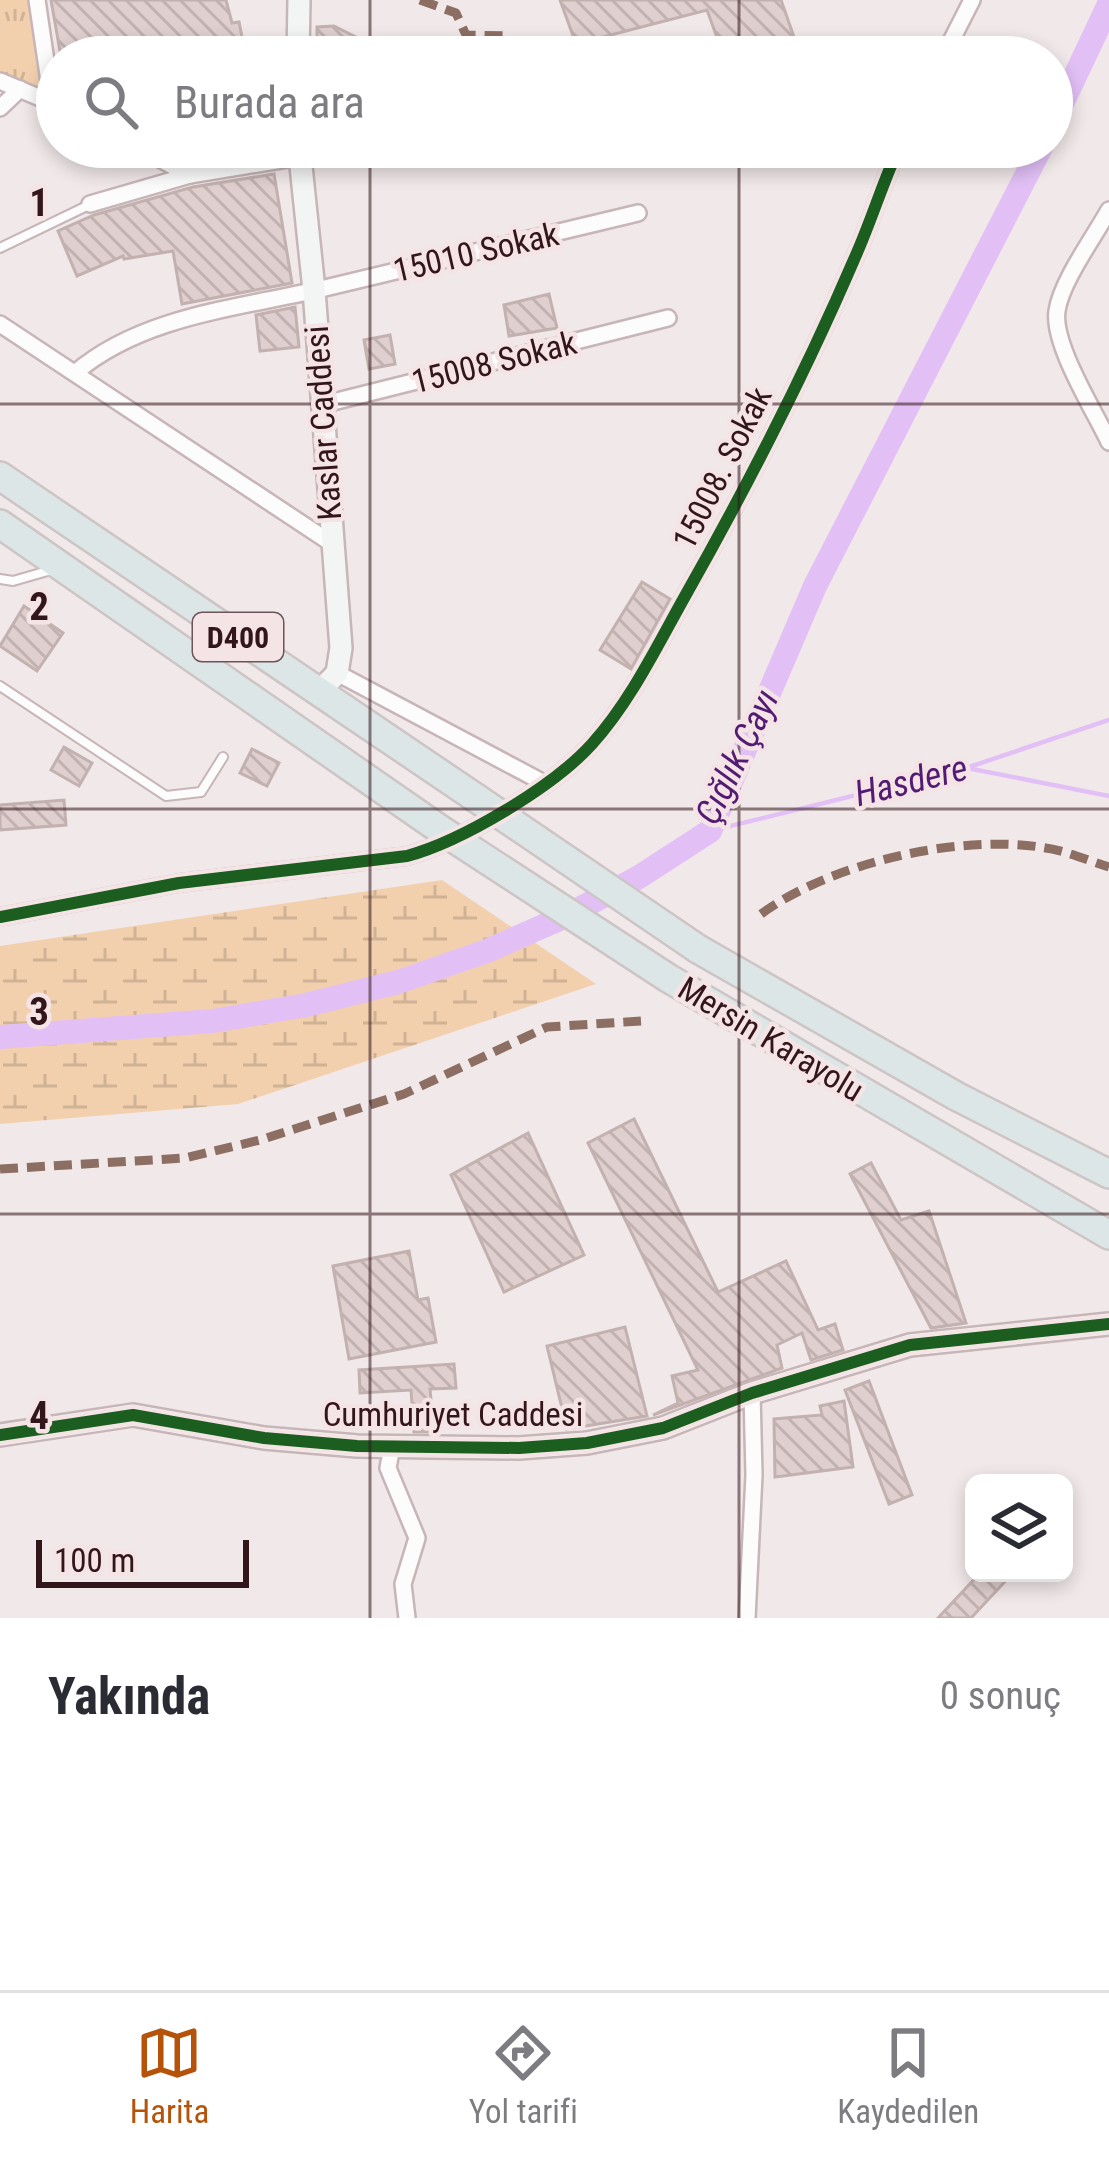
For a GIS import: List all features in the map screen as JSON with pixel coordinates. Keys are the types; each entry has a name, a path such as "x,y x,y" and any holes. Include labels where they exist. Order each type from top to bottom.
{"highway":[{"name":"D400","path":"0,476 328,682"},
{"name":"D400","path":"0,524 62,567"},
{"name":"Mersin Karayolu","path":"62,567 442,830 668,978 1109,1234"},
{"name":"Mersin Karayolu","path":"328,682 476,798 698,949 956,1096 1109,1174"}],"street":[{"path":"37,0 43,36"},
{"path":"298,36 299,0"},
{"path":"954,36 972,0"},
{"path":"0,81 36,96"},
{"path":"0,108 20,89"},
{"path":"177,168 190,175"},
{"path":"90,204 223,168"},
{"name":"Kaslar Caddesi","path":"301,168 341,648 328,682"},
{"name":"15008. Sokak","path":"0,917 179,884 406,856 452,840 576,760 642,674 721,534 860,247 891,168"},
{"path":"1109,211 1064,291 1056,315 1061,343 1109,442"},
{"name":"15010 Sokak","path":"75,373 104,351 160,328 249,302 638,213"},
{"name":"15008 Sokak","path":"321,405 668,318"},
{"path":"0,324 331,543"},
{"path":"328,682 544,783"},
{"name":"Cumhuriyet Caddesi","path":"0,1435 133,1415 264,1438 392,1446 519,1448 586,1443 663,1428 752,1394 910,1345 1109,1324"},
{"path":"746,1618 754,1475 752,1394"},
{"path":"392,1446 388,1468 417,1538 403,1584 407,1618"}],"lane":[{"path":"0,248 90,204"},
{"path":"0,579 13,581 62,567"},
{"path":"0,686 166,796 201,792 223,757"}],"green space":[{"path":"0,0 37,0 42,36 36,36 36,96 0,81"},
{"path":"442,880 596,984 238,1104 0,1124 0,946"}],"building":[{"path":"51,0 226,0 232,23 239,22 242,36 57,36"},
{"path":"560,0 781,0 794,36 716,36 707,10 607,36 573,36"},
{"path":"334,26 354,36 317,36 317,27"},
{"path":"274,174 292,283 182,304 173,251 123,256 77,276 58,231 94,215 193,187"},
{"path":"549,294 557,328 509,336 504,305"},
{"path":"295,307 299,347 260,351 256,315"},
{"path":"390,335 395,364 369,369 364,340"},
{"path":"642,582 670,599 631,669 600,650"},
{"path":"24,606 63,633 37,671 0,646"},
{"path":"64,747 92,763 79,786 51,770"},
{"path":"252,749 279,763 267,786 240,773"},
{"path":"64,800 66,825 0,830 0,805"},
{"path":"634,1119 718,1292 786,1261 818,1330 835,1324 843,1350 811,1360 802,1333 777,1345 782,1368 653,1415 678,1403 672,1376 698,1370 588,1143"},
{"path":"528,1133 584,1255 504,1292 451,1175"},
{"path":"871,1163 901,1220 929,1211 966,1323 931,1328 850,1174"},
{"path":"409,1251 418,1300 428,1298 436,1342 349,1359 333,1266"},
{"path":"625,1327 647,1416 567,1429 547,1346"},
{"path":"454,1364 456,1388 430,1389 434,1432 414,1432 411,1390 360,1393 359,1370"},
{"path":"869,1381 912,1495 889,1504 845,1390"},
{"path":"844,1401 853,1467 775,1477 774,1419 822,1415 820,1406"},
{"path":"972,1582 1005,1582 971,1618 938,1618"}],"waterway":[{"name":"Çığlık Çayı","path":"1073,80 1109,4"},
{"name":"Hasdere","path":"0,1037 213,1021 398,982 564,917 710,831 815,586 1030,168"},
{"name":"Hasdere","path":"710,831 966,768 1109,720"},
{"path":"967,768 1109,796"}],"marked path":[{"path":"420,0 456,13 466,35 510,36"},
{"path":"761,914 823,880 936,849 1012,844 1046,848 1109,867"},
{"path":"0,1169 185,1158 260,1140 404,1094 547,1027 641,1021"}],"cycle path":[{"path":"0,917 179,883 407,856 479,825 575,761 630,693 754,469 839,293 891,168"},
{"path":"0,1435 133,1415 264,1438 357,1446 519,1448 587,1443 663,1428 752,1393 910,1345 1109,1324"}]}
